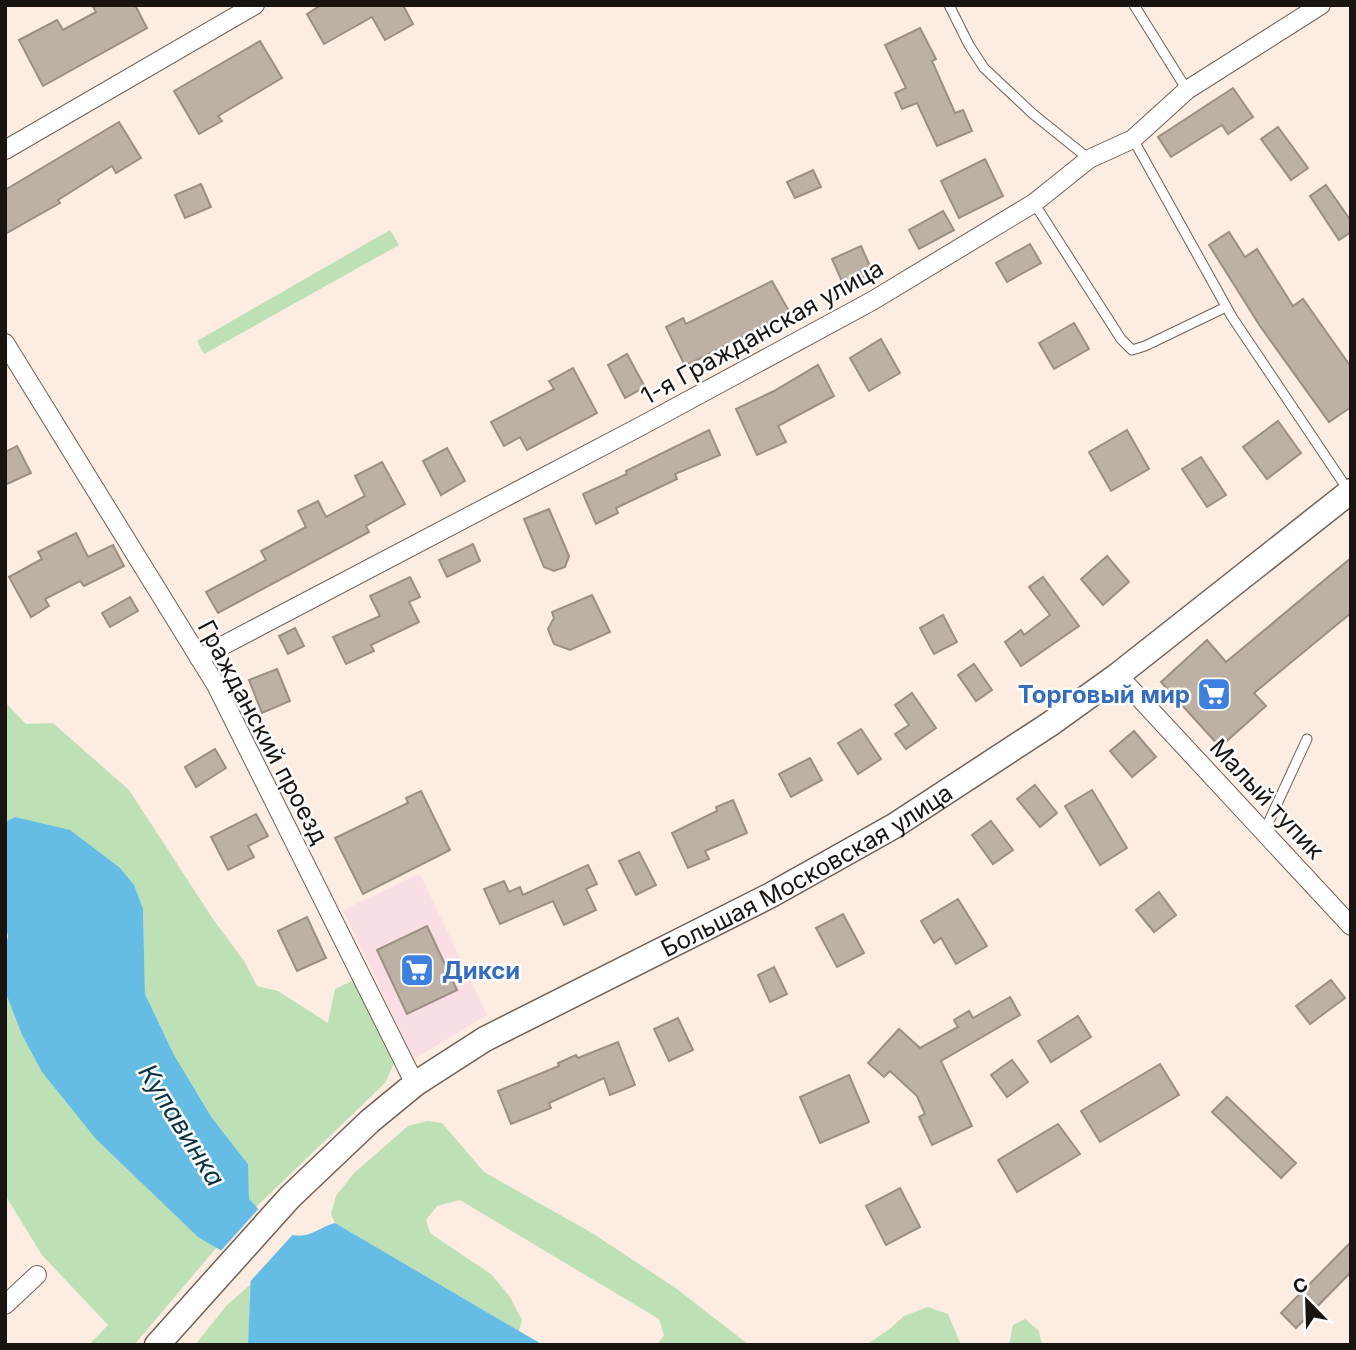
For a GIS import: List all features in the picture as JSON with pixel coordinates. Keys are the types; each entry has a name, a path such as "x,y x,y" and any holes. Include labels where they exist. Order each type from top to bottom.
{"main road":[{"name":"Большая Московская улица","path":"157,1345 290,1197 370,1121 415,1084 485,1039 748,908 894,826 1118,675 1350,492"}],"street":[{"path":"5,150 255,5"},
{"name":"1-я Гражданская улица","path":"199,658 643,425 860,307 1034,203 1088,159 1133,139 1187,90 1321,5"},
{"name":"Гражданский проезд","path":"5,342 216,685 415,1084"},
{"name":"Малый тупик","path":"1118,675 1351,926"},
{"path":"5,1305 37,1275"}],"lane":[{"path":"949,5 968,46 984,68 1033,114 1088,159"},
{"path":"1134,5 1187,90"},
{"path":"1133,139 1226,307 1350,492"},
{"path":"1034,203 1121,339 1132,350 1226,307"},
{"path":"1264,832 1307,739"}],"shaded area":[{"path":"420,874 487,1015 414,1059 343,910"}],"green space":[{"path":"390,230 399,245 204,354 197,341"},
{"path":"5,702 26,724 53,723 129,790 213,919 244,961 257,986 278,991 328,1023 335,989 356,979 396,1059 385,1083 256,1207 248,1199 248,1164 212,1118 174,1055 145,994 143,909 15,817 5,822"},
{"path":"5,991 22,1035 42,1072 198,1236 217,1247 134,1345 89,1345 108,1325 42,1255 5,1195"},
{"path":"427,1121 442,1123 484,1172 592,1233 677,1289 749,1345 656,1345 664,1336 659,1319 460,1200 437,1206 426,1220 430,1233 492,1275 510,1297 522,1320 519,1331 335,1223 331,1214 336,1196 354,1173 408,1126"},
{"path":"251,1284 248,1345 195,1345 227,1305"},
{"path":"928,1307 948,1314 961,1345 866,1345 904,1316"},
{"path":"1025,1319 1039,1331 1042,1345 1009,1345 1013,1325"}],"water":[{"name":"Купавинка","path":"15,817 70,830 120,868 134,885 143,909 145,994 174,1055 212,1118 248,1164 249,1199 275,1226 300,1236 335,1223 543,1345 248,1345 251,1274 246,1265 198,1237 96,1139 42,1072 22,1035 5,991 8,936 5,923 5,822"}],"pier":[{"path":"261,1206 284,1229 297,1230 247,1285 244,1267 219,1253"}],"building":[{"path":"92,5 135,5 147,28 43,86 19,40 57,20 63,30 96,12"},
{"path":"321,5 403,5 413,24 385,40 372,17 324,44 307,14"},
{"path":"920,28 936,59 932,61 955,113 963,110 972,131 937,146 917,103 902,109 895,93 906,88 885,45"},
{"path":"260,41 282,78 218,116 222,121 199,134 174,91"},
{"path":"1233,88 1253,117 1228,134 1222,125 1171,157 1158,137"},
{"path":"119,122 141,158 116,173 112,166 58,200 60,203 5,234 5,190"},
{"path":"1278,127 1308,168 1291,180 1261,139"},
{"path":"985,159 1003,196 959,218 941,181"},
{"path":"813,170 821,187 795,198 787,182"},
{"path":"201,184 211,207 185,218 175,195"},
{"path":"1326,185 1351,221 1351,232 1339,240 1310,196"},
{"path":"943,211 954,230 919,249 909,230"},
{"path":"1229,232 1245,257 1257,249 1293,306 1303,299 1351,367 1351,407 1329,422 1260,326 1209,245"},
{"path":"1030,244 1041,263 1007,282 996,263"},
{"path":"861,246 873,273 844,286 832,259"},
{"path":"772,281 790,313 685,366 666,327 683,318 686,324"},
{"path":"1074,323 1089,349 1054,369 1039,343"},
{"path":"881,339 900,373 869,391 850,358"},
{"path":"627,354 645,387 625,398 608,365"},
{"path":"818,365 834,396 778,426 786,442 757,455 736,409 774,391"},
{"path":"573,368 597,413 527,450 520,437 504,446 491,422 554,389 549,381"},
{"path":"1278,421 1301,453 1267,479 1243,447"},
{"path":"709,430 720,455 675,474 677,479 616,508 618,513 596,524 583,494"},
{"path":"1127,430 1149,469 1111,491 1089,452"},
{"path":"17,446 31,473 5,485 5,452"},
{"path":"447,448 465,481 441,495 423,461"},
{"path":"1201,457 1226,495 1207,507 1182,469"},
{"path":"382,462 405,504 366,526 369,532 218,613 206,592 266,560 261,551 306,527 298,511 318,501 326,517 365,496 355,476"},
{"path":"549,509 569,556 565,567 554,571 544,567 524,519"},
{"path":"76,533 88,557 113,545 124,566 84,586 80,581 45,599 49,606 31,617 9,577 42,559 38,552"},
{"path":"473,544 480,561 447,577 439,560"},
{"path":"1107,556 1129,582 1103,605 1081,579"},
{"path":"1351,558 1351,613 1254,693 1266,706 1220,747 1161,682 1207,640 1226,662"},
{"path":"410,577 420,597 409,602 419,622 371,645 374,651 346,664 333,637 380,616 370,596"},
{"path":"1043,577 1079,626 1021,666 1005,642 1021,630 1024,635 1050,615 1029,587"},
{"path":"592,595 610,632 570,650 554,644 548,629 554,618 552,612"},
{"path":"130,597 138,611 110,627 102,613"},
{"path":"943,615 957,642 934,654 920,628"},
{"path":"295,628 304,646 288,654 279,636"},
{"path":"974,664 992,690 976,701 958,675"},
{"path":"277,669 290,701 262,713 249,680"},
{"path":"912,693 936,728 906,749 895,734 909,725 895,705"},
{"path":"861,729 881,759 858,774 838,743"},
{"path":"1134,731 1156,757 1132,777 1110,751"},
{"path":"215,749 226,768 196,787 185,767"},
{"path":"810,758 822,780 791,797 779,774"},
{"path":"1035,785 1057,813 1040,827 1017,799"},
{"path":"1092,790 1127,848 1100,865 1065,806"},
{"path":"421,791 450,850 363,894 335,838 408,803 406,798"},
{"path":"733,800 747,833 705,851 709,859 688,868 672,833"},
{"path":"256,814 268,836 248,846 254,857 228,870 211,837"},
{"path":"991,821 1013,850 993,864 972,835"},
{"path":"639,852 656,885 636,895 619,861"},
{"path":"588,865 597,884 586,889 596,910 564,925 553,901 500,924 484,889 504,881 509,892 520,887 523,895"},
{"path":"1159,892 1176,915 1154,932 1136,910"},
{"path":"958,899 987,946 956,964 941,938 934,943 921,921"},
{"path":"843,914 864,953 837,967 816,928"},
{"path":"307,917 326,958 297,971 278,931"},
{"name":"Дикси","path":"427,926 457,990 407,1014 377,950"},
{"path":"774,967 787,994 770,1002 758,975"},
{"path":"1331,980 1345,998 1310,1024 1296,1006"},
{"path":"1010,997 1020,1015 941,1061 972,1126 932,1145 919,1117 925,1114 917,1096 890,1071 884,1077 868,1063 899,1029 920,1048 958,1027 954,1020 969,1011 973,1018"},
{"path":"1078,1016 1091,1037 1051,1062 1038,1041"},
{"path":"678,1018 693,1050 669,1061 654,1029"},
{"path":"618,1042 635,1085 610,1095 604,1078 549,1103 551,1108 511,1124 498,1091 559,1066 558,1063 576,1055 578,1058"},
{"path":"1012,1060 1028,1082 1007,1097 991,1075"},
{"path":"1160,1064 1179,1095 1100,1142 1081,1111"},
{"path":"849,1075 869,1122 820,1143 800,1097"},
{"path":"1227,1097 1296,1163 1281,1178 1212,1112"},
{"path":"1058,1124 1080,1154 1017,1192 998,1160"},
{"path":"900,1188 920,1227 886,1245 866,1206"},
{"path":"1351,1242 1351,1272 1296,1328 1281,1313"}],"place":[{"name":"Торговый мир","path":"1214,694"},
{"name":"Дикси","path":"417,970"}]}
